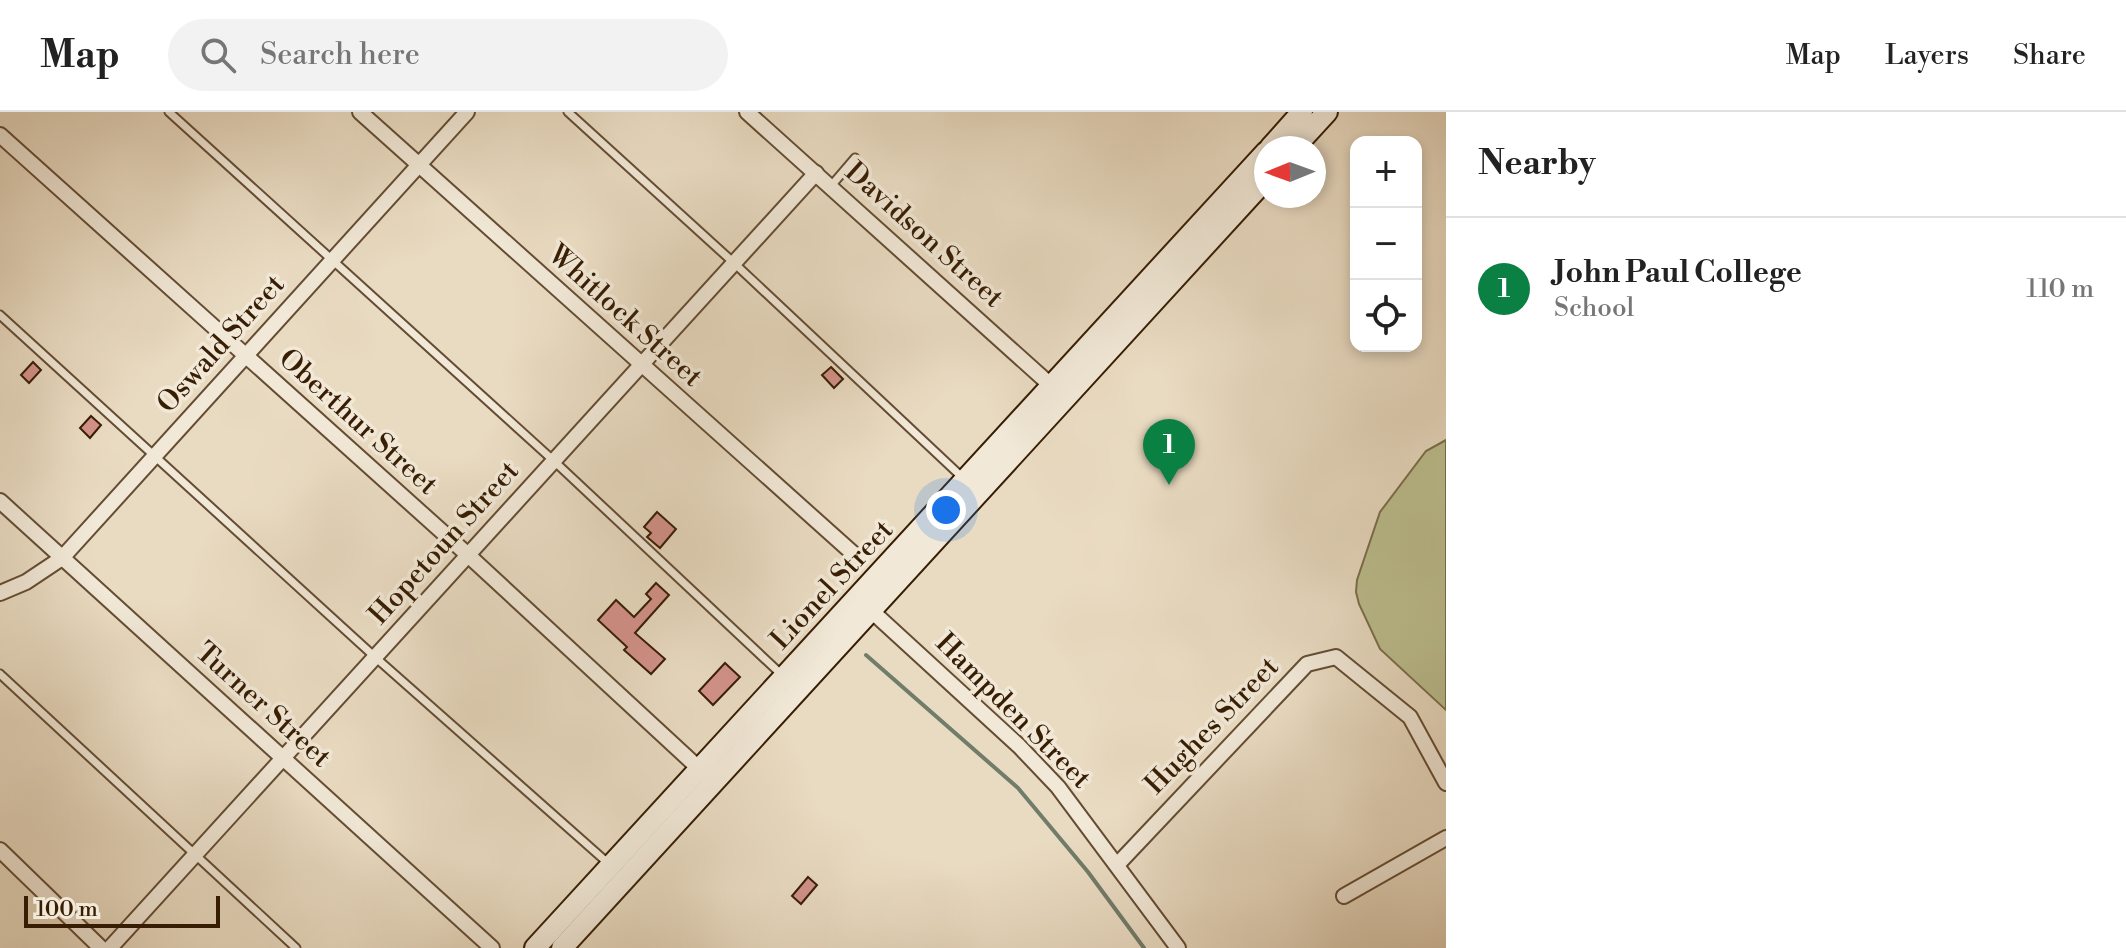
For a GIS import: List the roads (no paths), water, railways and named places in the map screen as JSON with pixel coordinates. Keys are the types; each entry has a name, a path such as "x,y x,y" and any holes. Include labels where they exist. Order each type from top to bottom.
{"street":[{"name":"Whitlock Street","path":"360,112 857,557"},
{"name":"Oswald Street","path":"0,593 26,582 62,558 467,112"},
{"name":"Davidson Street","path":"747,112 1059,392"},
{"name":"Lionel Street","path":"1281,136 1302,112"},
{"path":"1305,136 1327,112"},
{"name":"Oberthur Street","path":"0,135 468,555 707,776"},
{"name":"Lionel Street","path":"864,604 966,480 1059,392 1254,166"},
{"name":"Hopetoun Street","path":"110,948 816,173"},
{"name":"Lionel Street","path":"535,948 619,872 1059,392 1254,191"},
{"name":"Turner Street","path":"0,501 492,948"},
{"name":"Hampden Street","path":"864,604 1019,746 1058,787 1178,948"},
{"name":"Hughes Street","path":"1117,865 1307,664 1336,657 1410,717 1446,783"},
{"path":"1344,896 1446,838"},
{"path":"0,850 101,948"},
{"name":"Lionel Street","path":"562,948 619,872"}],"lane":[{"path":"169,112 554,461 791,684"},
{"path":"568,112 966,480"},
{"path":"831,186 855,158"},
{"path":"0,315 375,657 619,872"},
{"path":"0,674 296,948"}],"waterway":[{"path":"866,655 1018,788 1088,872 1144,948"}],"place":[{"name":"John Paul College","path":"1169,485"}]}
